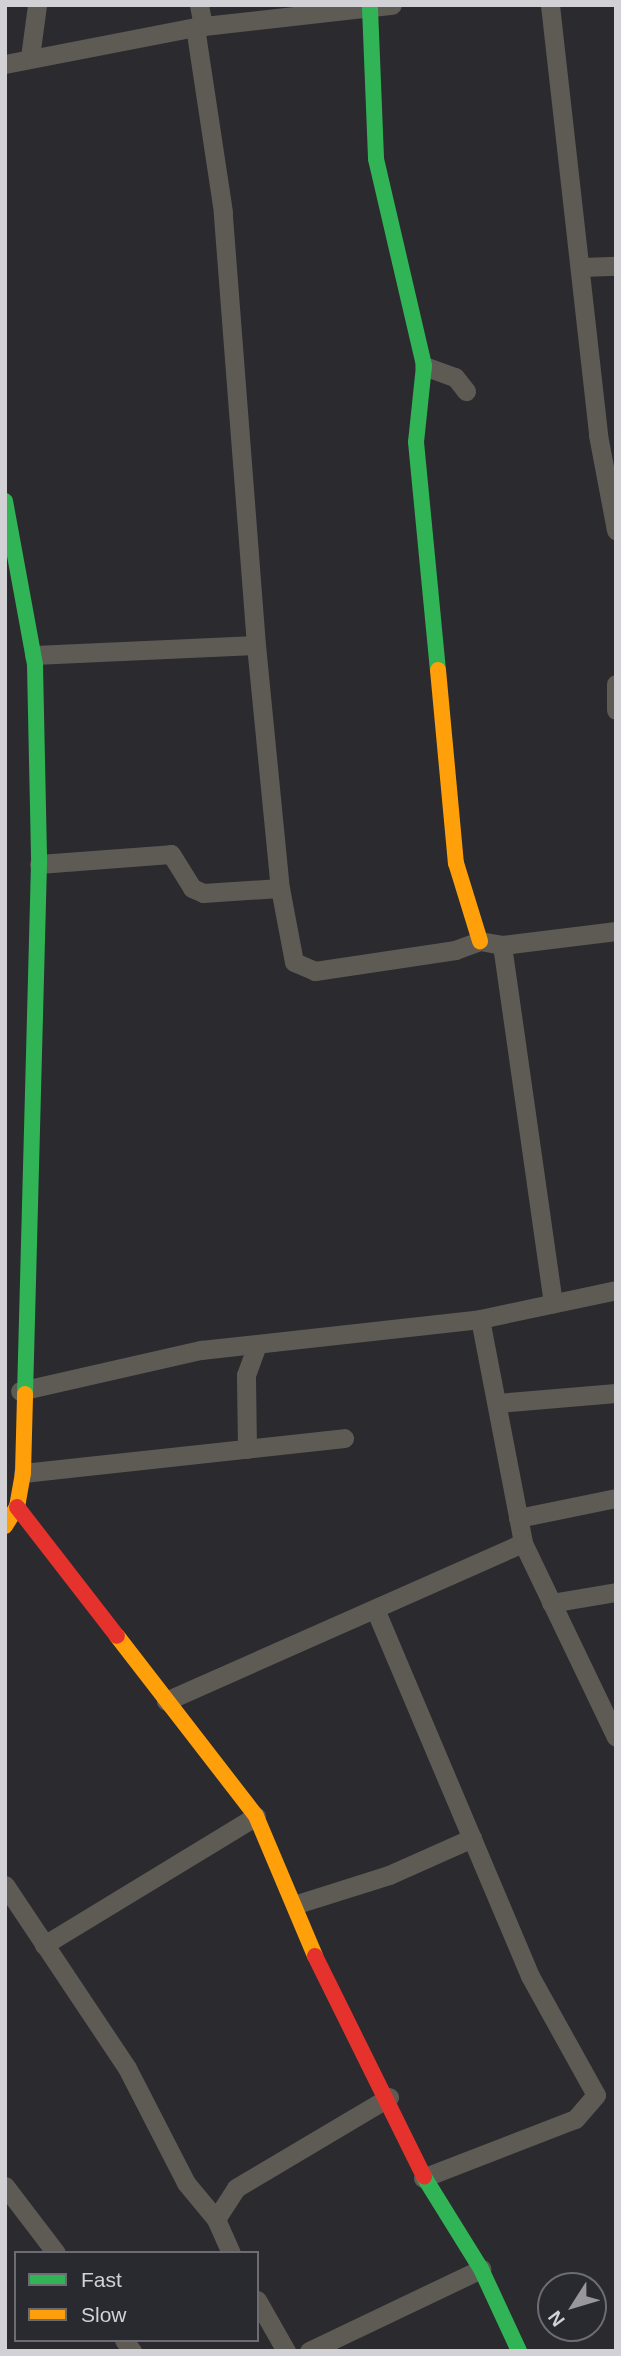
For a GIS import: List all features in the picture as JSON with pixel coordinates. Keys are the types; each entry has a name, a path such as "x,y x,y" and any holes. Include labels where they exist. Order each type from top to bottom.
{"street":[{"path":"30,57 37,5"},
{"path":"199,5 199,27 223,212 256,645 280,888 294,962 315,971 455,950 480,941 502,945 616,931"},
{"path":"550,5 582,267 598,435 616,530"},
{"path":"5,64 30,57 199,27 380,6 376,159 424,366 416,442 424,562 445,712 456,863 480,941"},
{"path":"582,267 616,266"},
{"path":"424,366 448,373 466,391"},
{"path":"5,501 34,655 39,864 34,1230 20,1391 23,1473 17,1507 5,1526"},
{"path":"34,655 256,645"},
{"path":"616,684 616,710"},
{"path":"39,864 171,854 192,888 203,893 280,888"},
{"path":"502,945 553,1303"},
{"path":"20,1391 201,1350 480,1319 616,1290"},
{"path":"480,1319 523,1544 616,1737"},
{"path":"247,1448 246,1375 257,1345"},
{"path":"497,1404 616,1393"},
{"path":"23,1473 344,1438"},
{"path":"517,1518 616,1498"},
{"path":"17,1507 256,1816 297,1904 310,1946 388,2097 423,2178 481,2269 519,2351"},
{"path":"166,1701 523,1544"},
{"path":"551,1603 616,1591"},
{"path":"375,1609 530,1976 596,2095 575,2119 423,2178"},
{"path":"44,1945 256,1816"},
{"path":"297,1904 389,1875 472,1838"},
{"path":"5,1885 127,2068 186,2183 216,2219 230,2251"},
{"path":"216,2219 236,2188 268,2165 388,2097"},
{"path":"5,2186 54,2251"},
{"path":"309,2351 481,2269"},
{"path":"259,2304 286,2351"}],"traffic: fast":[{"path":"370,8 376,159 424,366 416,442 438,670"},
{"path":"5,501 35,665 39,864 25,1394"},
{"path":"424,2177 481,2269 519,2351"}],"traffic: slow":[{"path":"438,670 456,863 480,941"},
{"path":"5,1526 17,1507 23,1473 25,1394"},
{"path":"117,1636 256,1816 315,1956"}],"traffic: jam":[{"path":"17,1507 117,1636"},
{"path":"315,1956 424,2177"}]}
